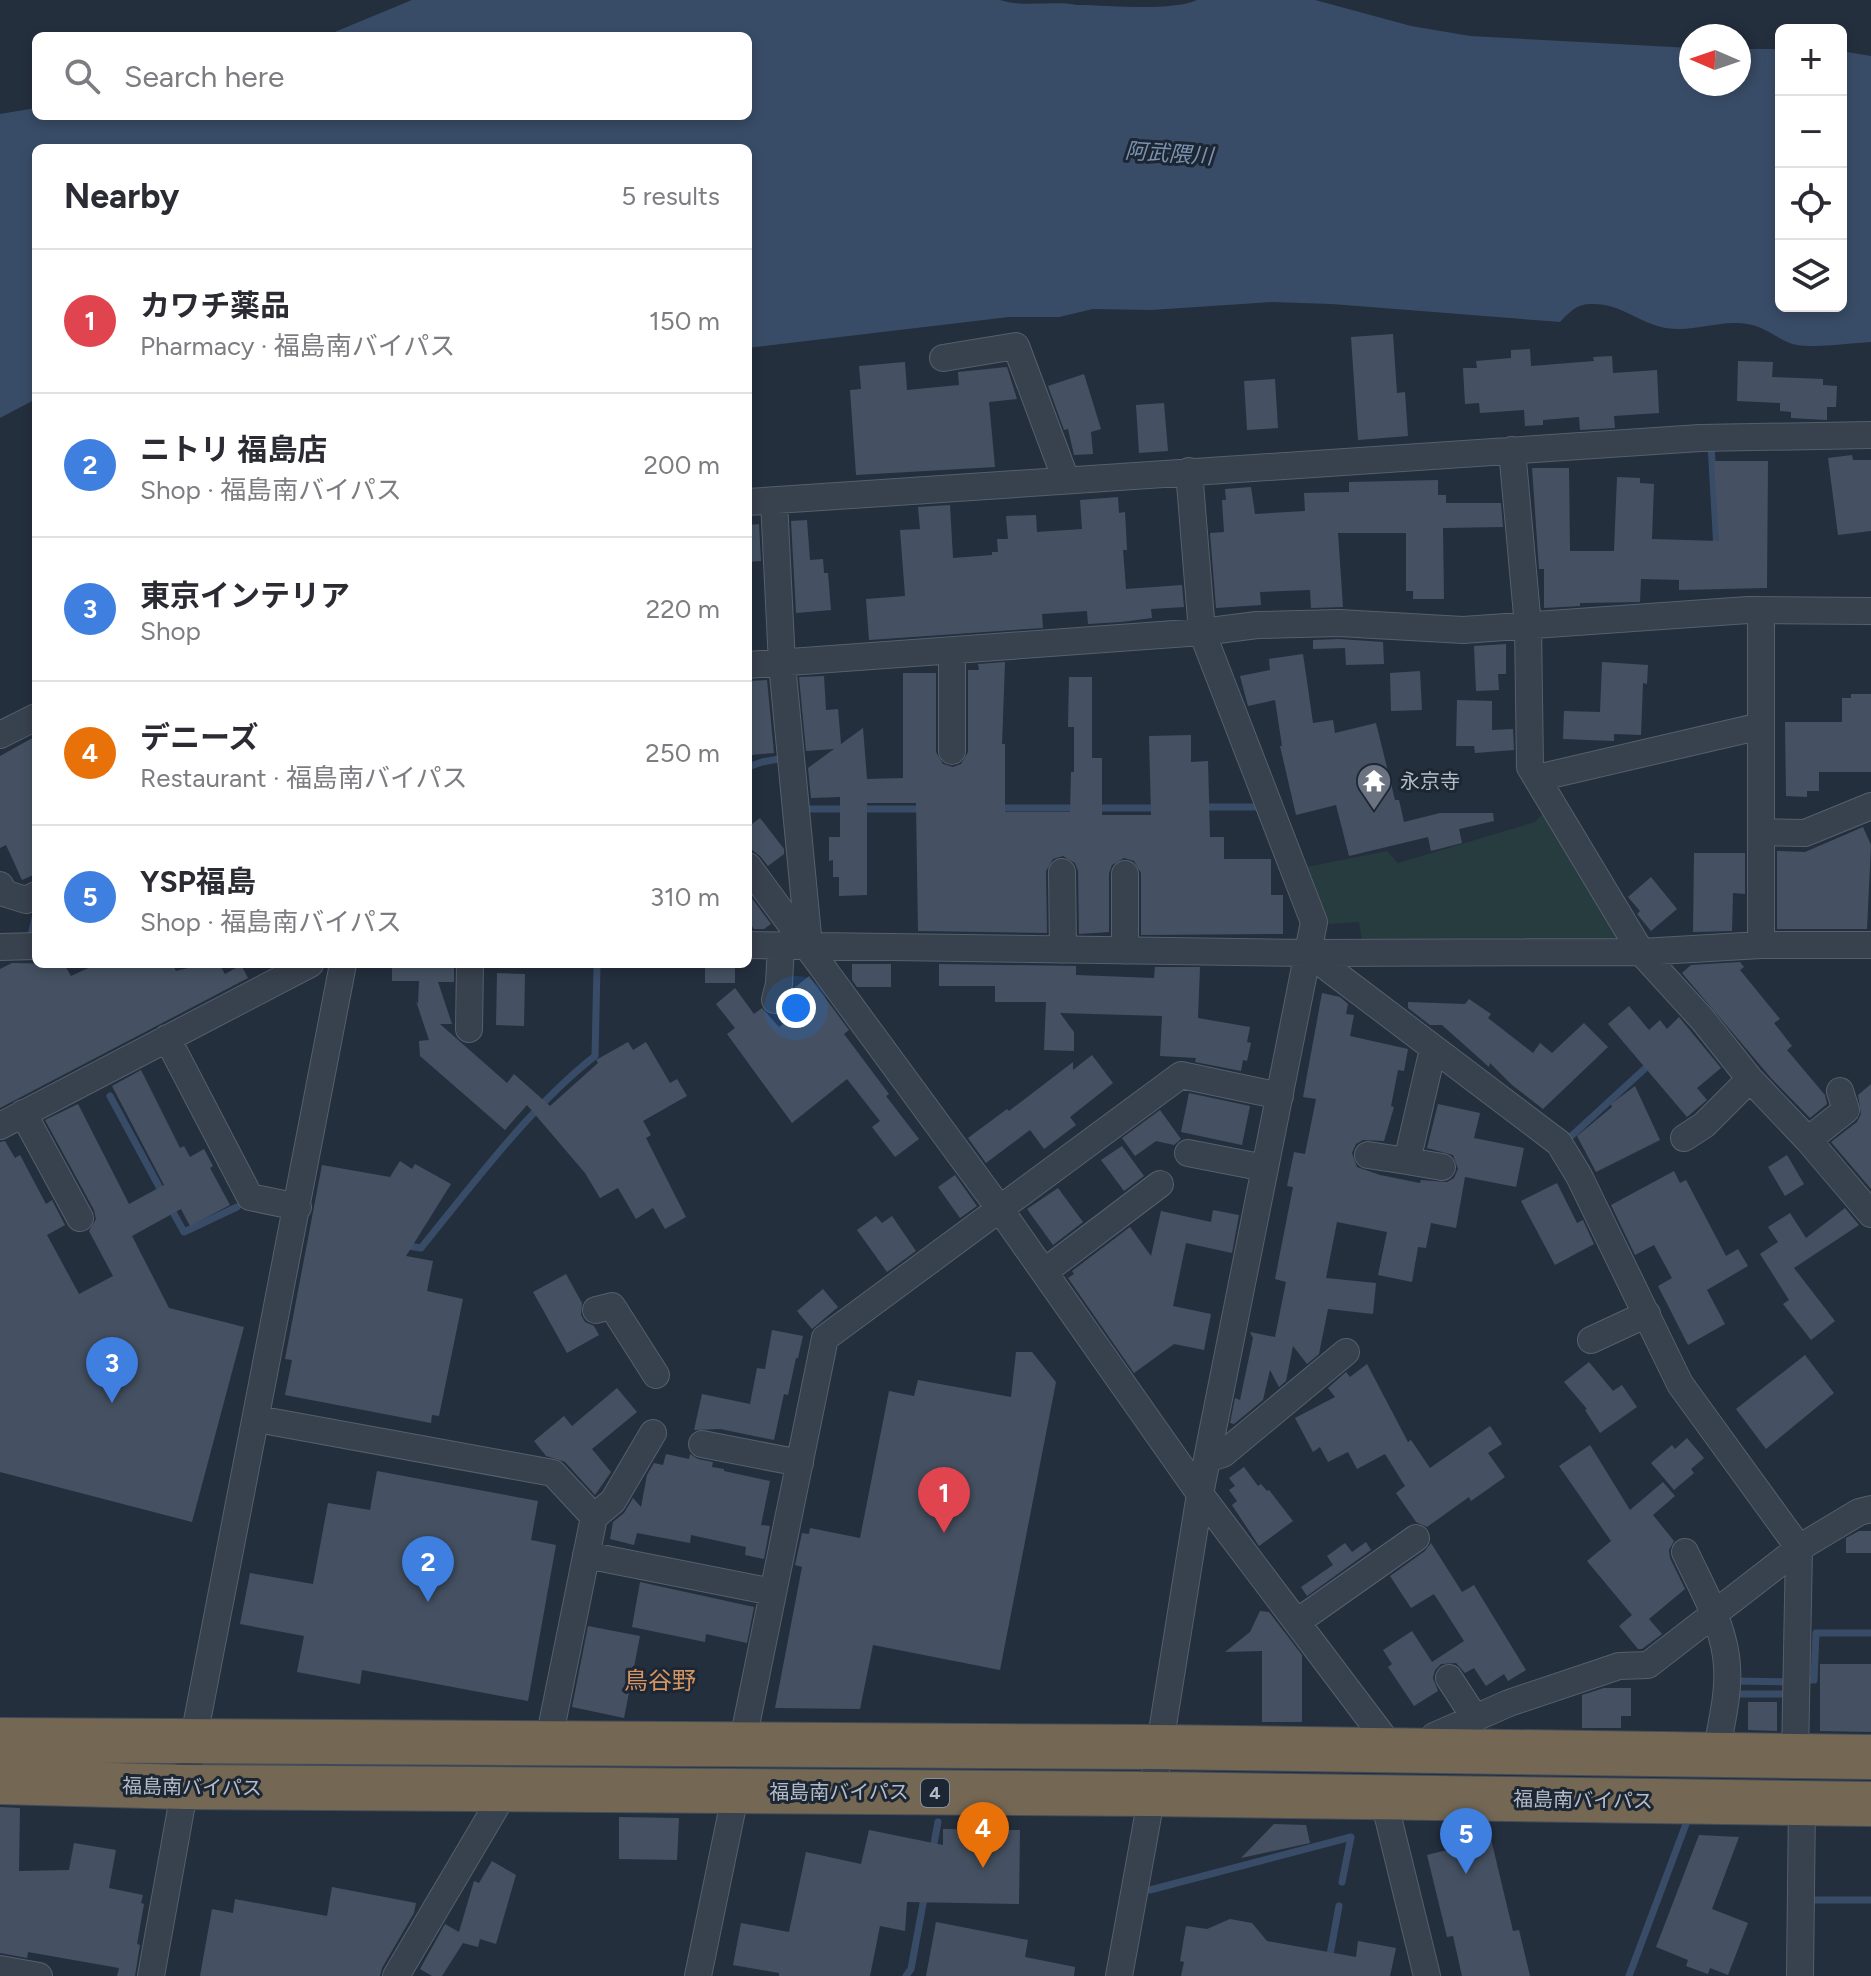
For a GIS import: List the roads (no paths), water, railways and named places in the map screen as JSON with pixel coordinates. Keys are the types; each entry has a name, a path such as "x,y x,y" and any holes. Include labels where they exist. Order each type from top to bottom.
{"highway":[{"path":"0,1740 1159,1747 1871,1757"},
{"name":"福島南バイパス","path":"0,1782 185,1787 1152,1794 1871,1804"}],"street":[{"path":"943,358 1016,346 1066,480"},
{"path":"809,946 782,664 761,501 1700,438 1871,435"},
{"path":"1512,450 1528,626 1530,767 1641,952 1871,1214"},
{"path":"1119,1976 1200,1494 1314,922 1202,632 1189,471"},
{"path":"1761,611 1761,945"},
{"path":"752,665 1202,632 1257,625 1339,623 1463,630 1761,611 1871,611"},
{"path":"952,651 952,751"},
{"path":"0,735 32,719"},
{"path":"1537,778 1761,726"},
{"path":"1761,832 1805,833 1871,806"},
{"path":"752,871 999,1208 1200,1494 1297,1622 1410,1751 1434,1736 1475,1718 1507,1697 1619,1666 1648,1665 1799,1548 1859,1512 1871,1509"},
{"path":"1062,872 1063,950"},
{"path":"1125,874 1125,951"},
{"path":"0,885 4,893 26,900 32,897"},
{"path":"752,945 1308,953 1641,952 1761,945 1871,945"},
{"path":"775,1000 781,945"},
{"path":"0,947 32,946"},
{"path":"1308,953 1559,1143 1600,1216 1680,1384 1799,1548 1795,1756"},
{"path":"80,1218 12,1119 302,968"},
{"path":"151,1976 342,968"},
{"path":"469,1029 470,968"},
{"path":"167,1038 250,1197 298,1207"},
{"path":"1407,1161 1433,1049"},
{"path":"742,1745 825,1338 1181,1075 1280,1096"},
{"path":"1684,1138 1704,1125 1750,1079"},
{"path":"1808,1140 1846,1110 1840,1091"},
{"path":"1188,1153 1265,1168"},
{"path":"1368,1155 1442,1167"},
{"path":"1044,1272 1160,1184"},
{"path":"596,1310 612,1306 656,1375"},
{"path":"1591,1340 1647,1314"},
{"path":"1207,1459 1223,1454 1346,1352"},
{"path":"257,1419 553,1473 594,1517"},
{"path":"548,1744 594,1517 613,1501 653,1433"},
{"path":"702,1444 800,1463"},
{"path":"1297,1622 1416,1538"},
{"path":"1685,1552 1714,1616 1726,1654 1723,1721 1716,1755"},
{"path":"586,1555 773,1592"},
{"path":"1449,1678 1475,1718"},
{"path":"396,1976 507,1788"},
{"path":"698,1976 736,1791"},
{"path":"1383,1797 1427,1976"},
{"path":"1800,1976 1802,1803"},
{"path":"0,1969 39,1976"}],"water":[{"name":"阿武隈川","path":"412,0 1000,0 1139,7 1171,6 1197,0 1315,0 1411,26 1470,36 1679,47 1679,96 1751,96 1751,49 1775,49 1775,312 1847,312 1847,52 1871,56 1871,342 1797,345 1758,327 1741,323 1666,328 1602,305 1577,307 1560,322 1273,302 1151,310 1093,309 1059,317 1009,317 752,348 752,144 32,144 32,401 0,418 0,114 32,109 32,120 752,120 752,32 335,32"}],"waterway":[{"path":"1711,444 1717,550"},
{"path":"752,766 784,758"},
{"path":"1203,807 1256,807"},
{"path":"999,808 1078,808"},
{"path":"1095,808 1158,808"},
{"path":"806,809 846,809"},
{"path":"859,809 922,809"},
{"path":"30,939 32,931"},
{"path":"402,1245 421,1248 525,1122 595,1056 597,968"},
{"path":"1567,1140 1651,1063"},
{"path":"110,1096 163,1194"},
{"path":"169,1205 184,1232 237,1207"},
{"path":"1802,1680 1814,1680 1816,1633 1871,1633"},
{"path":"1736,1681 1788,1682"},
{"path":"1733,1694 1784,1694"},
{"path":"1629,1976 1689,1816"},
{"path":"933,1849 938,1822"},
{"path":"1150,1890 1351,1837 1342,1882"},
{"path":"906,1976 911,1969 925,1893"},
{"path":"1812,1900 1871,1900"},
{"path":"1326,1976 1339,1906"}],"place":[{"name":"永京寺","path":"1374,812"},
{"name":"東京インテリア","path":"112,1403"},
{"name":"カワチ薬品","path":"944,1533"},
{"name":"ニトリ 福島店","path":"428,1602"},
{"name":"デニーズ","path":"983,1868"},
{"name":"YSP福島","path":"1466,1874"}],"district":[{"name":"鳥谷野","path":"660,1681"}]}
